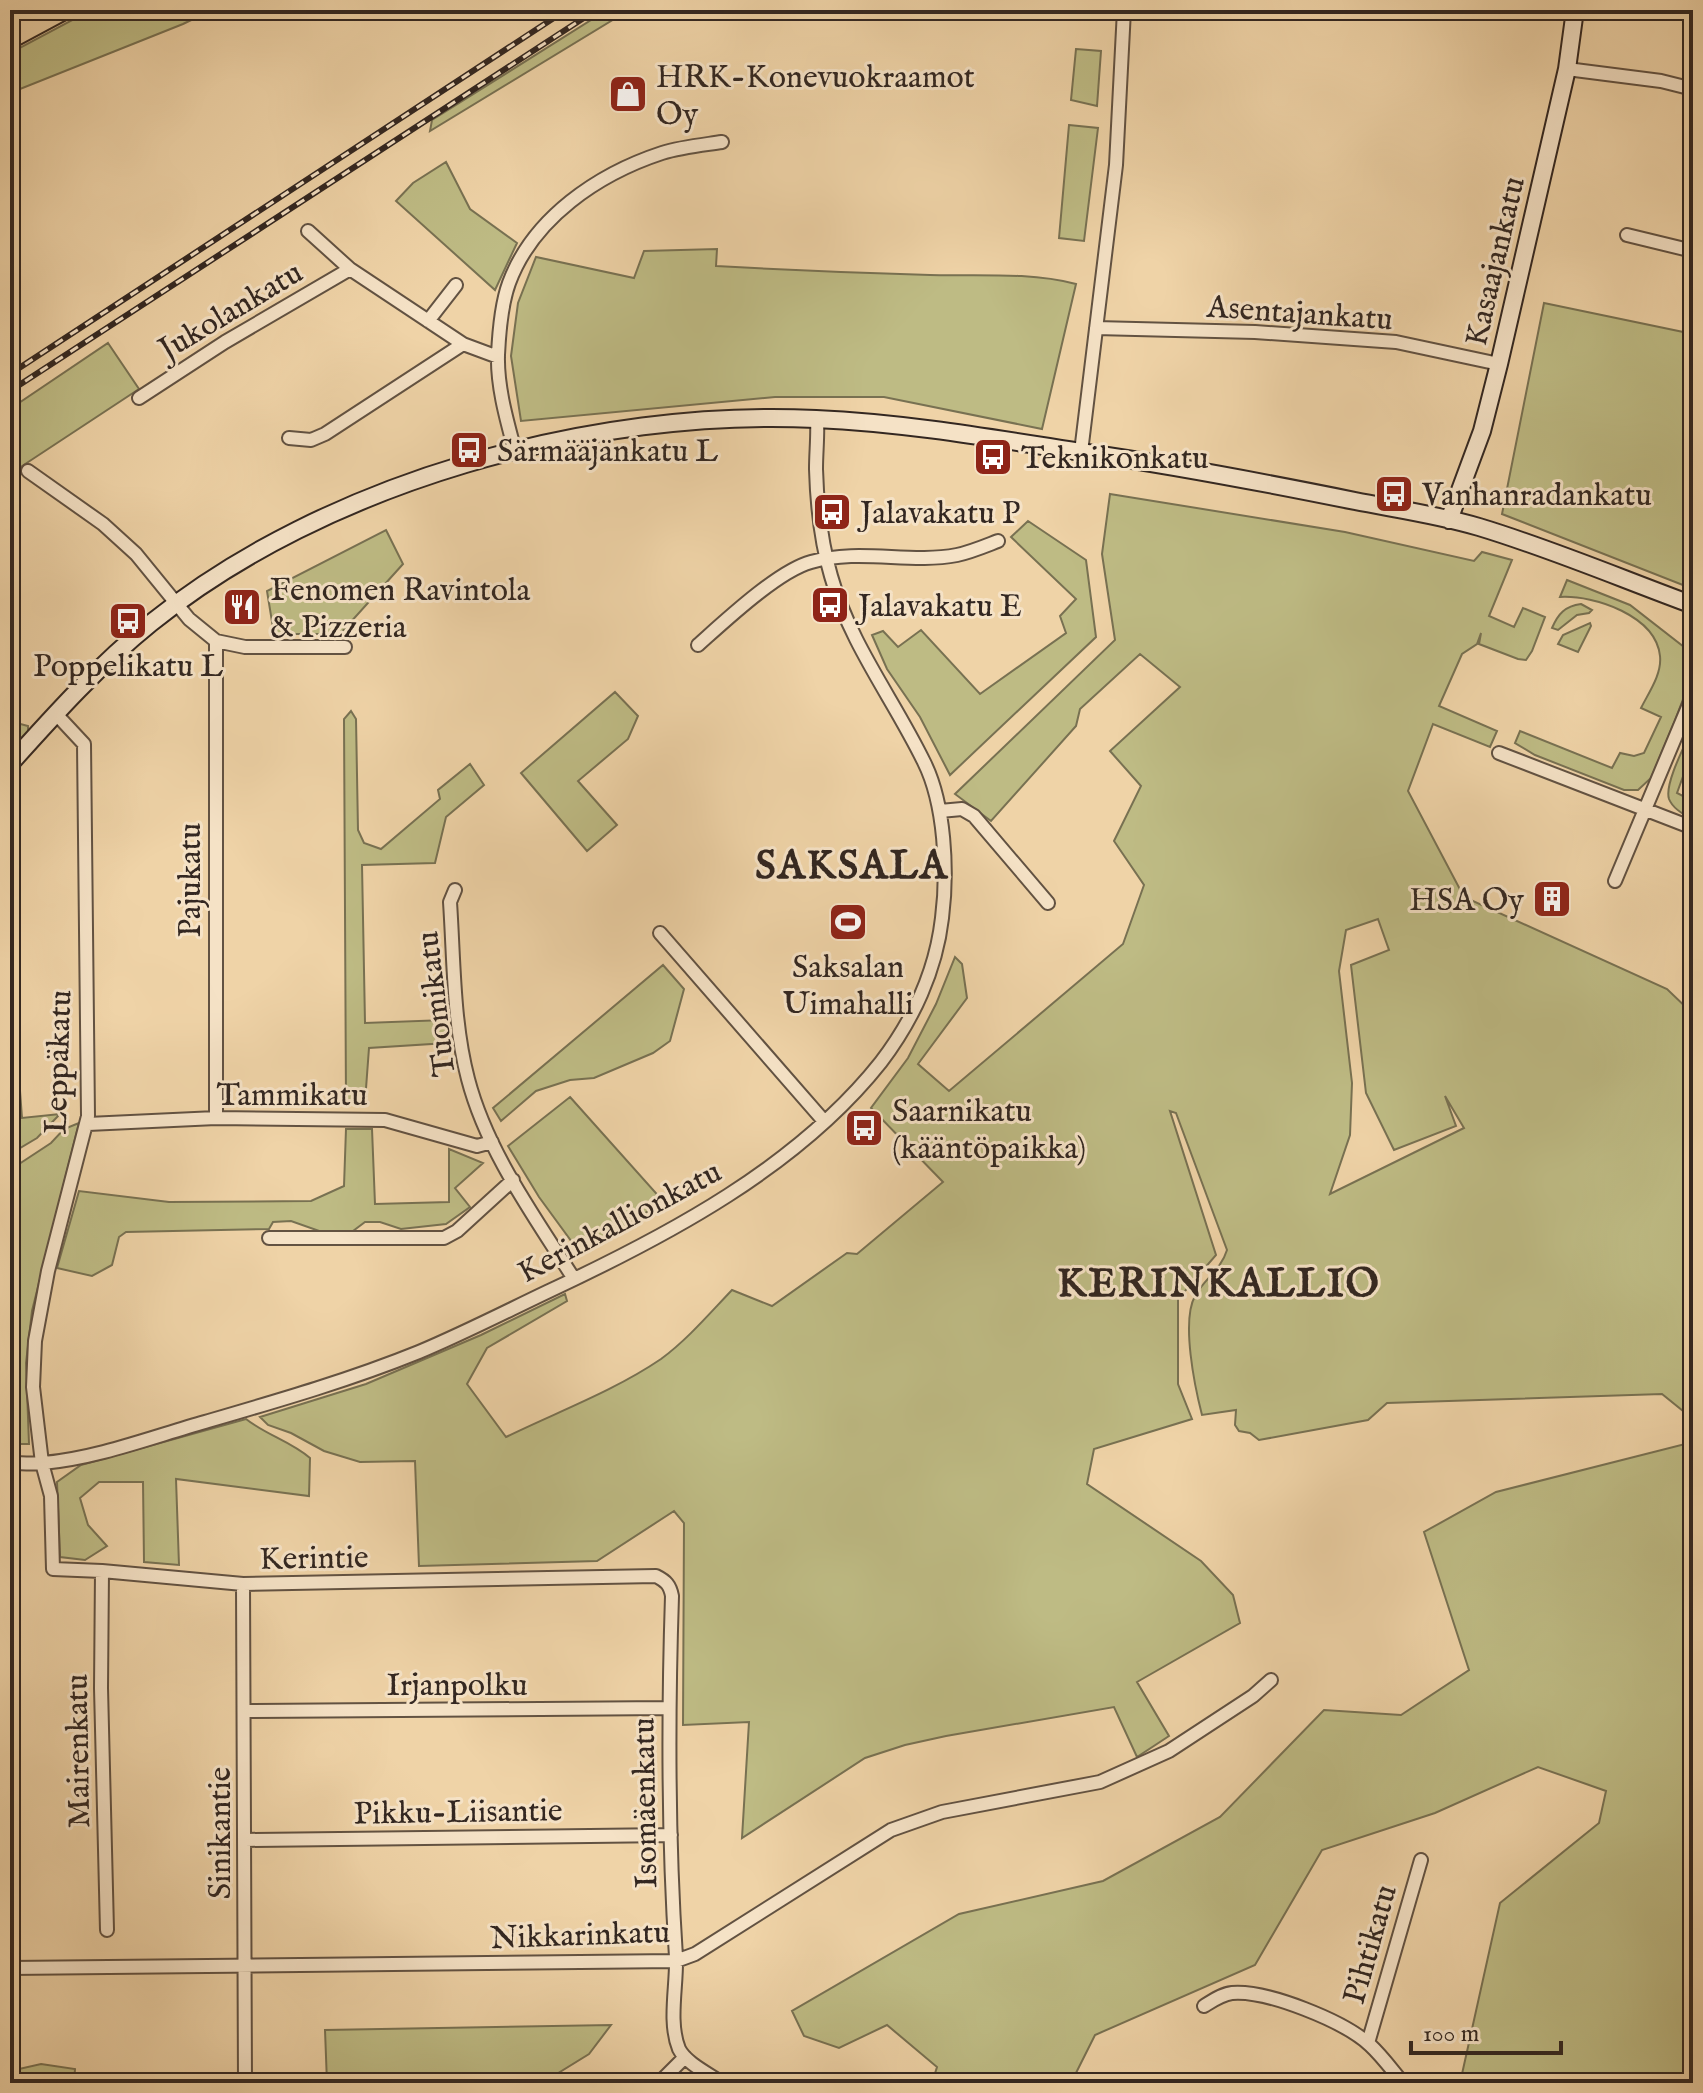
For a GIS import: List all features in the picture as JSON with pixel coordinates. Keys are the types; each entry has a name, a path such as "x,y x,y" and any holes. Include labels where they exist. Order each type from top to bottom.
{"main road":[{"path":"10,23 34,10"},
{"path":"10,39 64,10"}],"street":[{"path":"1081,452 1116,165 1124,10"},
{"name":"Kasaajankatu","path":"1449,520 1482,431 1499,364 1567,69 1575,10"},
{"path":"1567,69 1661,81 1693,89"},
{"path":"515,451 498,357 501,319 509,284 522,257 547,222 583,192 619,170 664,152 722,142"},
{"path":"308,231 350,269 428,321 463,344 498,357"},
{"path":"1627,235 1693,251"},
{"name":"Jukolankatu","path":"139,398 225,342 350,269"},
{"path":"428,321 456,285"},
{"name":"Asentajankatu","path":"1096,328 1255,332 1396,342 1499,364"},
{"path":"289,438 311,440 325,434 463,344"},
{"path":"10,764 118,652 178,603 239,562 345,507 440,473 515,451 662,424 731,419 817,419 913,426 1208,471 1479,527 1693,605"},
{"name":"Kerinkallionkatu","path":"12,1463 42,1463 109,1449 289,1398 418,1352 574,1279 709,1209 794,1147 879,1064 902,1032 923,992 943,917 940,811 926,765 871,671 831,578 817,487 817,419"},
{"path":"28,471 103,524 136,554 195,625 216,641 245,647 345,647"},
{"path":"698,645 778,580 799,567 842,556 945,556 969,552 998,541"},
{"name":"Pajukatu","path":"216,641 216,1118"},
{"path":"1615,881 1693,695"},
{"name":"Leppäkatu","path":"42,1463 33,1387 35,1341 54,1247 88,1124 84,744 56,714"},
{"path":"1499,753 1693,828"},
{"path":"940,811 962,809 974,816 1048,903"},
{"name":"Tuomikatu","path":"455,890 450,902 457,1013 468,1079 492,1142 574,1279"},
{"path":"660,933 823,1120"},
{"name":"Tammikatu","path":"88,1124 216,1118 385,1120 477,1146 492,1142"},
{"path":"269,1238 444,1238 457,1231 513,1180"},
{"name":"Kerintie","path":"42,1463 51,1496 53,1569 243,1584 656,1576 667,1584 672,1596"},
{"name":"Mairenkatu","path":"102,1571 107,1930"},
{"name":"Sinikantie","path":"243,1584 245,2083"},
{"name":"Isomäenkatu","path":"672,1596 669,1708 671,1905 676,1961 675,2022 680,2049 685,2057"},
{"name":"Nikkarinkatu","path":"10,1968 676,1961 695,1954 891,1830 942,1812 1100,1782 1169,1751 1253,1696 1271,1680"},
{"name":"Irjanpolku","path":"245,1711 669,1708"},
{"name":"Pikku-Liisantie","path":"245,1840 671,1835"},
{"name":"Pihtikatu","path":"1368,2043 1421,1860"},
{"name":"Pihtikatu","path":"1204,2006 1228,1993 1247,1993 1294,2005 1335,2022 1368,2043 1403,2083"},
{"path":"659,2083 685,2057 722,2083"}],"shaded area":[{"path":"91,10 212,10 10,93 10,53"},
{"path":"607,10 629,10 430,131 432,120"},
{"path":"1076,49 1101,51 1097,106 1071,100"},
{"path":"1069,125 1098,128 1084,241 1059,238"},
{"path":"446,162 470,209 517,243 495,290 396,201 413,183"},
{"path":"717,249 716,266 1023,276 1076,284 1042,429 884,397 775,397 521,421 511,356 518,303 536,257 634,278 644,251"},
{"path":"1544,303 1693,336 1693,589 1502,514"},
{"path":"108,343 139,389 10,474 10,409"},
{"path":"1110,494 1345,532 1474,561 1482,552 1512,560 1489,616 1514,627 1523,608 1545,617 1532,651 1526,660 1518,659 1479,644 1481,633 1477,644 1462,654 1439,706 1497,731 1490,747 1433,724 1408,791 1464,897 1667,989 1693,1014 1693,1423 1662,1394 1387,1403 1368,1420 1259,1440 1250,1433 1239,1431 1235,1425 1236,1410 1202,1415 1189,1338 1191,1307 1195,1296 1221,1263 1227,1250 1176,1113 1170,1111 1216,1255 1178,1299 1178,1384 1192,1419 1094,1449 1087,1484 1201,1561 1233,1595 1240,1623 1137,1682 1169,1736 1137,1757 1114,1707 946,1736 865,1758 742,1838 749,1722 683,1725 684,1523 674,1511 597,1561 419,1566 415,1461 360,1462 324,1451 291,1433 268,1425 260,1417 366,1384 481,1335 565,1294 567,1301 487,1348 467,1384 506,1437 643,1371 689,1335 732,1290 772,1306 847,1253 857,1254 943,1182 871,1108 908,1058 936,1004 955,957 962,964 967,998 918,1064 949,1091 1123,944 1144,885 1114,841 1141,786 1110,751 1180,687 1140,654 1080,709 1076,726 991,821 955,794 1115,640 1102,554","holes":["1378,919 1389,950 1351,965 1366,1093 1394,1150 1456,1126 1445,1096 1464,1128 1330,1194 1350,1135 1352,1083 1339,971 1346,930"]},
{"path":"1028,521 1086,560 1096,637 950,775 920,717 887,669 872,635 883,631 898,647 921,630 980,694 1066,633 1060,616 1076,599 1011,537"},
{"path":"386,530 403,564 340,634 274,634 267,591"},
{"path":"1567,580 1630,605 1693,654 1693,673 1674,723 1651,778 1638,790 1624,790 1535,755 1515,743 1520,731 1612,768 1620,753 1634,756 1644,753 1661,717 1641,708 1660,663 1656,642 1648,630 1636,619 1606,604 1560,597"},
{"path":"1581,604 1592,610 1577,615 1558,630 1552,628 1563,612"},
{"path":"1590,623 1578,652 1558,644 1563,635"},
{"path":"615,692 638,716 628,739 578,781 617,825 587,851 521,773"},
{"path":"351,711 356,719 358,830 364,843 381,849 440,799 438,790 470,764 484,785 446,817 435,863 362,865 365,1023 445,1020 447,1043 369,1048 365,1102 346,1103 344,719"},
{"path":"10,724 28,726 28,735 10,755"},
{"path":"1693,727 1693,749 1677,793 1693,801 1693,819 1673,806 1668,792 1676,763"},
{"path":"10,955 22,1118 60,1114 37,1138 10,1154"},
{"path":"663,965 684,989 670,1041 653,1053 594,1078 570,1080 536,1091 501,1121 493,1108"},
{"path":"570,1097 663,1201 592,1249 580,1253 539,1197 508,1146"},
{"path":"79,1123 32,1311 26,1363 29,1444 10,1444 10,1170 51,1143 64,1129"},
{"path":"346,1129 372,1129 375,1204 449,1202 449,1149 483,1163 455,1188 470,1207 446,1224 401,1229 380,1222 365,1222 353,1231 322,1232 291,1221 273,1222 269,1229 126,1232 119,1237 112,1265 92,1276 57,1268 79,1191 169,1202 311,1201 344,1186"},
{"path":"246,1419 310,1458 309,1496 176,1479 179,1565 144,1562 143,1482 99,1482 80,1498 88,1525 107,1546 85,1560 60,1557 57,1482 81,1465"},
{"path":"1693,1442 1693,2083 1460,2083 1500,1903 1599,1823 1606,1791 1538,1767 1435,1813 1322,1850 1255,1965 1095,2035 1071,2083 932,2083 937,2067 887,2025 839,2048 804,2036 792,2011 959,1914 1103,1881 1220,1817 1324,1710 1401,1715 1469,1670 1424,1532 1496,1492"},
{"path":"611,2025 589,2054 542,2083 327,2083 325,2030"},
{"path":"41,2064 75,2069 74,2083 10,2083 10,2071"}],"railway":[{"path":"10,374 566,10"},
{"path":"10,391 596,10"}],"place":[{"name":"HRK-Konevuokraamot Oy","path":"628,94"},
{"name":"Särmääjänkatu L","path":"469,450"},
{"name":"Teknikonkatu","path":"993,457"},
{"name":"Vanhanradankatu","path":"1394,494"},
{"name":"Jalavakatu P","path":"832,512"},
{"name":"Jalavakatu E","path":"830,605"},
{"name":"Fenomen Ravintola & Pizzeria","path":"242,607"},
{"name":"Poppelikatu L","path":"128,621"},
{"name":"HSA Oy","path":"1552,899"},
{"name":"Saksalan Uimahalli","path":"848,922"},
{"name":"Saarnikatu (kääntöpaikka)","path":"864,1128"}],"district":[{"name":"SAKSALA","path":"852,864"},
{"name":"KERINKALLIO","path":"1219,1282"}]}
